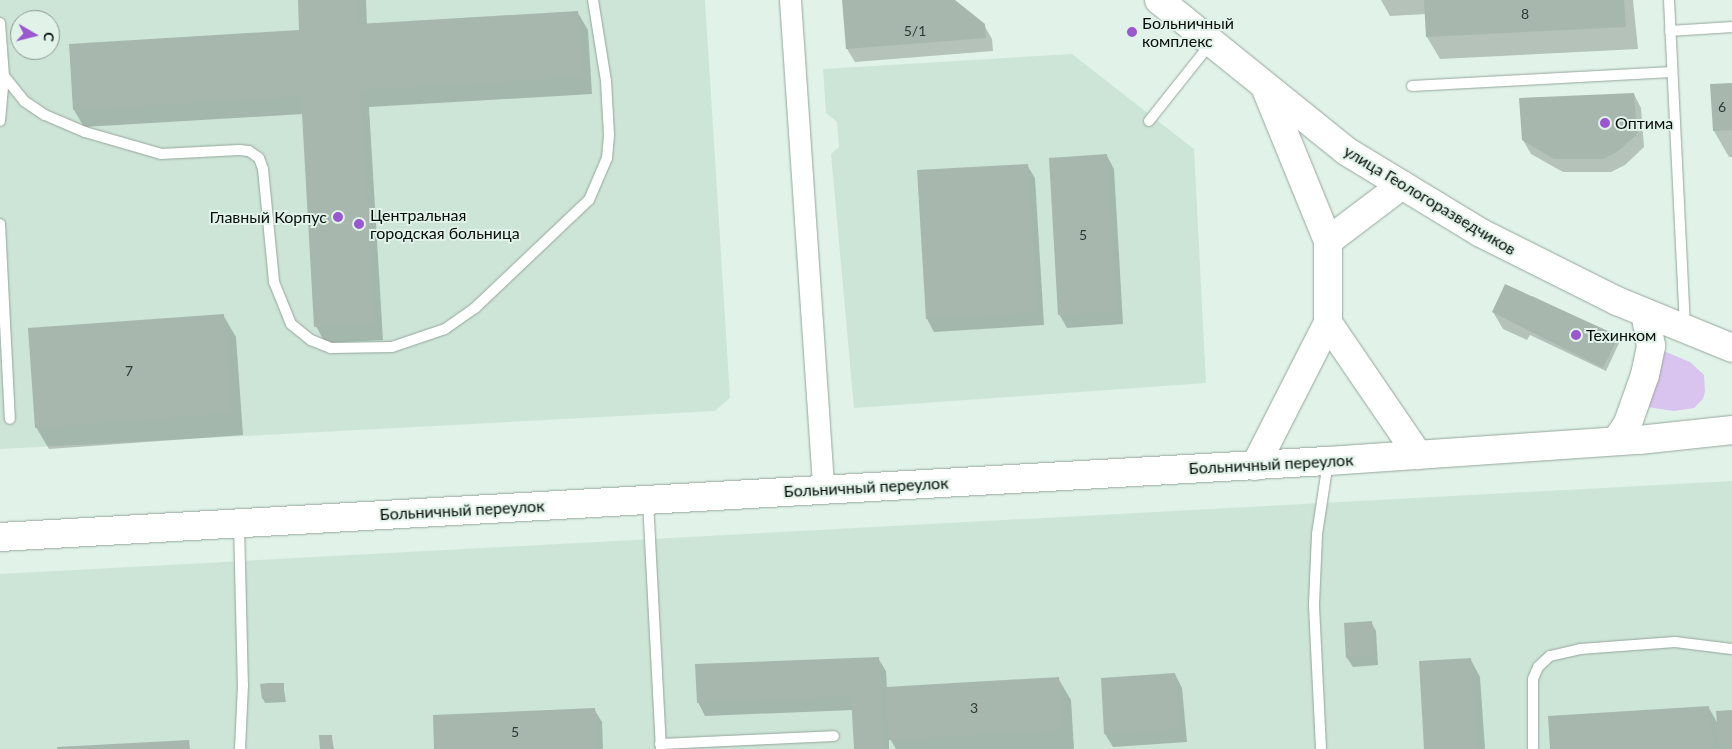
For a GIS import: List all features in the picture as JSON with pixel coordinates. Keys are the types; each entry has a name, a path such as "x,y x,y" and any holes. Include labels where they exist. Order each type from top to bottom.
{"street":[{"path":"790,0 823,489"},
{"name":"улица Геологоразведчиков","path":"1159,0 1265,88 1346,151 1481,233 1645,313 1732,348"},
{"path":"1255,466 1328,323 1328,241 1265,88"},
{"path":"1328,241 1402,185"},
{"path":"1616,441 1628,423 1647,368 1651,346 1645,313"},
{"path":"1328,323 1418,455"},
{"name":"Больничный переулок","path":"0,537 1255,466 1616,441 1732,430"}],"lane":[{"path":"4,76 24,101 45,115 85,132 148,152 178,154 249,151 259,158 263,169 274,282 291,324 311,340 331,348 392,347 445,330 475,308 589,200 607,158 609,135 606,81 593,0"},
{"path":"1669,0 1686,331"},
{"path":"0,23 4,76 0,122"},
{"path":"1670,31 1732,27"},
{"path":"1149,121 1211,43"},
{"path":"1412,86 1672,72"},
{"path":"0,224 1,287 10,418"},
{"path":"1321,749 1314,604 1318,534 1328,461"},
{"path":"648,500 660,746 834,736"},
{"path":"239,523 243,685 240,749"},
{"path":"1533,749 1532,679 1550,656 1580,649 1674,642 1732,649"}],"shaded area":[{"name":"Центральная городская больница","path":"0,0 705,0 730,398 715,411 0,449"},
{"path":"1072,54 1194,149 1206,383 854,408 831,154 839,147 837,122 826,113 823,69"},
{"path":"1666,352 1690,362 1704,375 1705,391 1703,399 1694,408 1674,411 1647,407 1660,354"},
{"path":"1732,481 1732,749 0,749 0,574"}],"building":[{"name":"Главный Корпус","path":"298,0 358,0 359,24 578,11 583,77 360,90 374,323 314,327 301,96 73,110 69,44 299,30"},
{"path":"842,0 955,0 985,24 986,38 846,49"},
{"path":"1424,0 1624,0 1626,27 1426,37"},
{"path":"1732,83 1732,130 1713,131 1710,84"},
{"path":"1634,93 1637,134 1617,152 1603,159 1554,159 1522,140 1519,98"},
{"path":"1107,154 1117,311 1058,315 1049,158"},
{"path":"1028,164 1037,312 926,319 917,170"},
{"path":"1505,284 1619,336 1603,368 1492,312"},
{"path":"224,314 231,413 35,428 28,328"},
{"path":"1372,621 1374,656 1346,658 1344,623"},
{"path":"879,657 883,749 854,749 851,696 697,703 695,664"},
{"path":"1471,658 1477,749 1424,749 1419,661"},
{"path":"1175,673 1180,729 1104,734 1101,678"},
{"path":"1059,677 1062,730 889,740 886,687"},
{"path":"284,683 284,698 262,699 260,684"},
{"path":"1709,706 1712,749 1550,749 1548,716"},
{"path":"595,708 597,749 434,749 433,715"},
{"path":"1732,710 1732,749 1719,749 1716,711"},
{"path":"319,735 332,735 333,749 320,749"},
{"path":"189,740 190,749 57,749 57,747"}],"place":[{"name":"Больничный комплекс","path":"1132,32"},
{"name":"Оптима","path":"1605,123"},
{"name":"Главный Корпус","path":"338,217"},
{"name":"Центральная городская больница","path":"359,224"},
{"name":"Техинком","path":"1576,335"}]}
